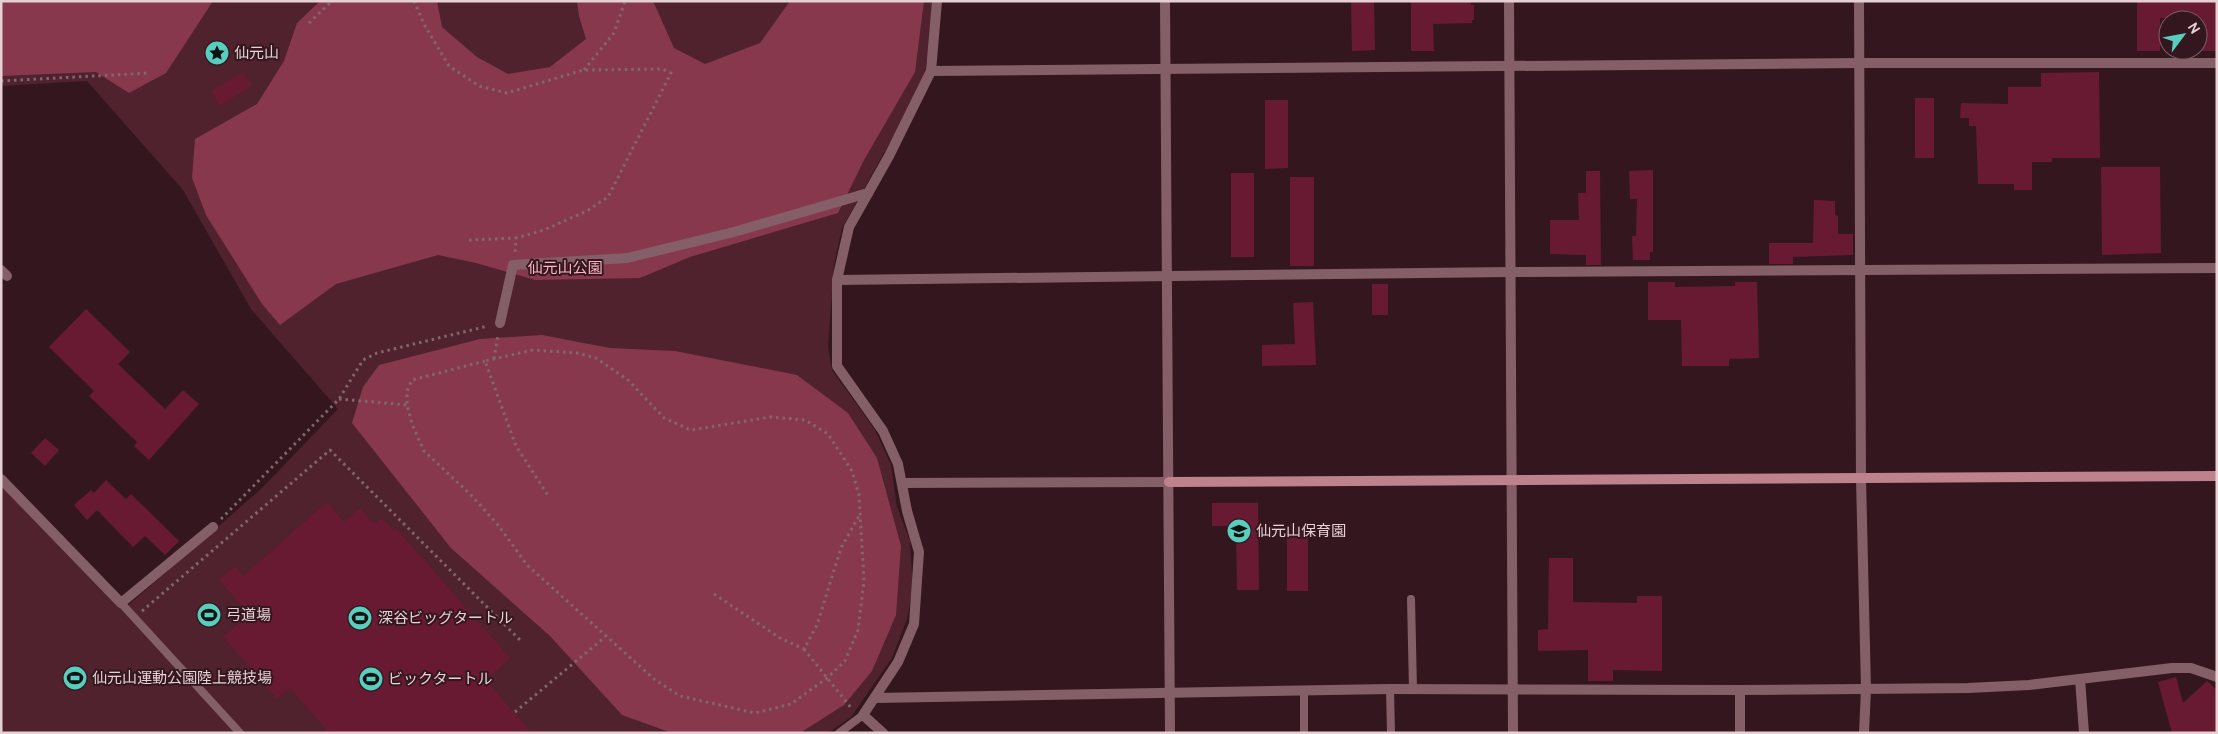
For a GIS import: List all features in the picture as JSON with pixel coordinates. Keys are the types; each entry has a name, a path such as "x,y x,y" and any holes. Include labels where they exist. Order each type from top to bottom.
{"street":[{"path":"883,733 861,717 898,662 914,624 919,552 907,511 898,464 883,431 837,366 837,280 849,227 931,71 937,1"},
{"path":"1165,1 1166,275 1170,482 1170,733"},
{"path":"1508,1 1511,272 1509,480 1512,733"},
{"path":"1859,1 1862,479 1866,689 1864,733"},
{"path":"931,71 1859,63 2217,63"},
{"path":"500,323 513,265 627,258 734,232 868,193"},
{"path":"837,280 1511,272 2217,268"},
{"path":"902,483 2217,476"},
{"path":"1,479 121,604 213,527"},
{"path":"875,698 1413,689 1866,689 2029,685 2172,668 2190,668 2217,677"},
{"path":"2080,679 2084,733"},
{"path":"1740,690 1740,733"}],"lane":[{"path":"1411,599 1413,689"},
{"path":"121,604 240,733"},
{"path":"1390,690 1391,733"},
{"path":"1304,691 1304,733"},
{"path":"839,733 861,717"}],"path":[{"path":"309,24 332,1"},
{"path":"414,1 424,26 449,66 478,86 507,94 583,70 662,69 671,73 608,197 586,211 544,230 516,238 469,240"},
{"path":"583,70 614,33 625,1"},
{"path":"1,81 150,73"},
{"path":"513,265 516,238"},
{"path":"213,527 339,399 363,360 377,353 500,323 494,359"},
{"path":"533,350 577,353 596,358 628,380 664,418 691,430 771,417 805,420 828,434 852,471 859,495 864,581 858,630 845,661 827,678 791,704 755,714 680,696 654,679 527,566 498,525 472,495 424,451 412,424 407,405 408,391 412,380 485,361 533,350"},
{"path":"485,361 516,446 549,497"},
{"path":"339,399 407,405"},
{"path":"134,618 330,450 522,642"},
{"path":"804,649 817,625 841,548 860,513"},
{"path":"714,594 780,638 804,649 861,717"},
{"path":"514,712 605,637"}],"green space":[{"name":"仙元山公園","path":"1,1 932,1 925,75 904,117 842,228 834,265 828,347 832,370 875,430 891,465 897,507 910,541 913,590 907,619 892,658 851,717 828,733 1,733 1,483 123,610 262,488 338,409 251,309 183,190 87,81 1,86"},
{"path":"1,1 213,1 166,73 129,93 96,72 1,76"},
{"path":"320,1 437,1 442,27 477,57 508,74 550,67 586,39 579,16 577,1 653,1 674,48 705,64 760,43 790,1 924,1 915,72 864,160 838,213 690,257 640,278 535,280 476,263 438,255 336,284 280,325 262,304 206,215 192,178 195,139 257,104 284,61 297,23"},
{"path":"542,335 610,348 675,351 797,375 848,413 877,458 901,546 896,615 872,671 844,705 800,733 672,733 622,715 550,636 451,548 352,423 363,387 379,365 480,339"}],"building":[{"path":"1351,1 1374,1 1375,50 1352,51"},
{"path":"1411,1 1471,1 1471,5 1474,5 1474,20 1472,20 1472,23 1433,24 1434,51 1411,51"},
{"path":"2137,1 2217,1 2217,51 2208,51 2208,10 2158,10 2158,51 2137,51"},
{"path":"243,72 252,86 220,106 211,91"},
{"path":"2099,72 2100,158 2052,158 2052,162 2032,162 2032,190 2014,190 2014,184 1978,184 1976,126 1969,126 1969,118 1960,118 1961,103 2008,104 2008,87 2041,87 2041,73"},
{"path":"1915,98 1934,98 1934,158 1915,158"},
{"path":"1265,100 1288,100 1288,168 1265,169"},
{"path":"2101,167 2160,167 2161,253 2102,255"},
{"path":"1653,170 1653,252 1650,252 1650,260 1633,260 1632,236 1636,236 1637,199 1630,199 1629,171"},
{"path":"1586,171 1600,171 1601,265 1586,265 1586,255 1550,254 1550,220 1579,220 1578,193 1586,193"},
{"path":"1231,173 1254,173 1254,257 1231,257"},
{"path":"1290,177 1314,177 1314,266 1290,266"},
{"path":"1814,200 1835,201 1835,215 1838,216 1838,234 1853,234 1853,255 1793,257 1793,264 1769,264 1769,243 1813,243"},
{"path":"1648,282 1675,282 1675,287 1735,286 1735,282 1757,282 1759,358 1729,359 1729,366 1682,366 1681,320 1648,320"},
{"path":"1372,284 1388,284 1388,315 1372,315"},
{"path":"1313,302 1316,365 1262,366 1262,345 1295,344 1293,303"},
{"path":"86,309 130,352 118,364 165,409 183,390 199,404 149,460 134,446 137,442 89,396 94,391 49,347"},
{"path":"45,438 59,450 45,466 31,453"},
{"path":"106,480 126,499 131,494 179,541 165,555 145,536 133,547 97,510 87,520 74,505 91,490 94,493"},
{"name":"深谷ビッグタートル","path":"327,502 344,522 360,508 374,524 382,518 393,530 396,528 510,658 486,680 532,733 329,733 290,688 277,699 223,637 249,614 219,580 235,566 243,576"},
{"path":"1212,503 1258,503 1259,590 1237,590 1236,526 1212,526"},
{"path":"1287,527 1308,527 1308,591 1287,591"},
{"path":"1549,558 1573,558 1573,602 1637,603 1637,596 1662,596 1662,671 1613,670 1613,681 1588,681 1588,650 1538,651 1538,630 1548,629"},
{"path":"2176,677 2183,703 2207,681 2217,690 2217,733 2172,733 2158,682"}],"place":[{"name":"仙元山","path":"217,53"},
{"name":"仙元山保育園","path":"1239,531"},
{"name":"弓道場","path":"209,615"},
{"name":"深谷ビッグタートル","path":"360,618"},
{"name":"仙元山運動公園陸上競技場","path":"75,678"},
{"name":"ビックタートル","path":"371,679"}]}
